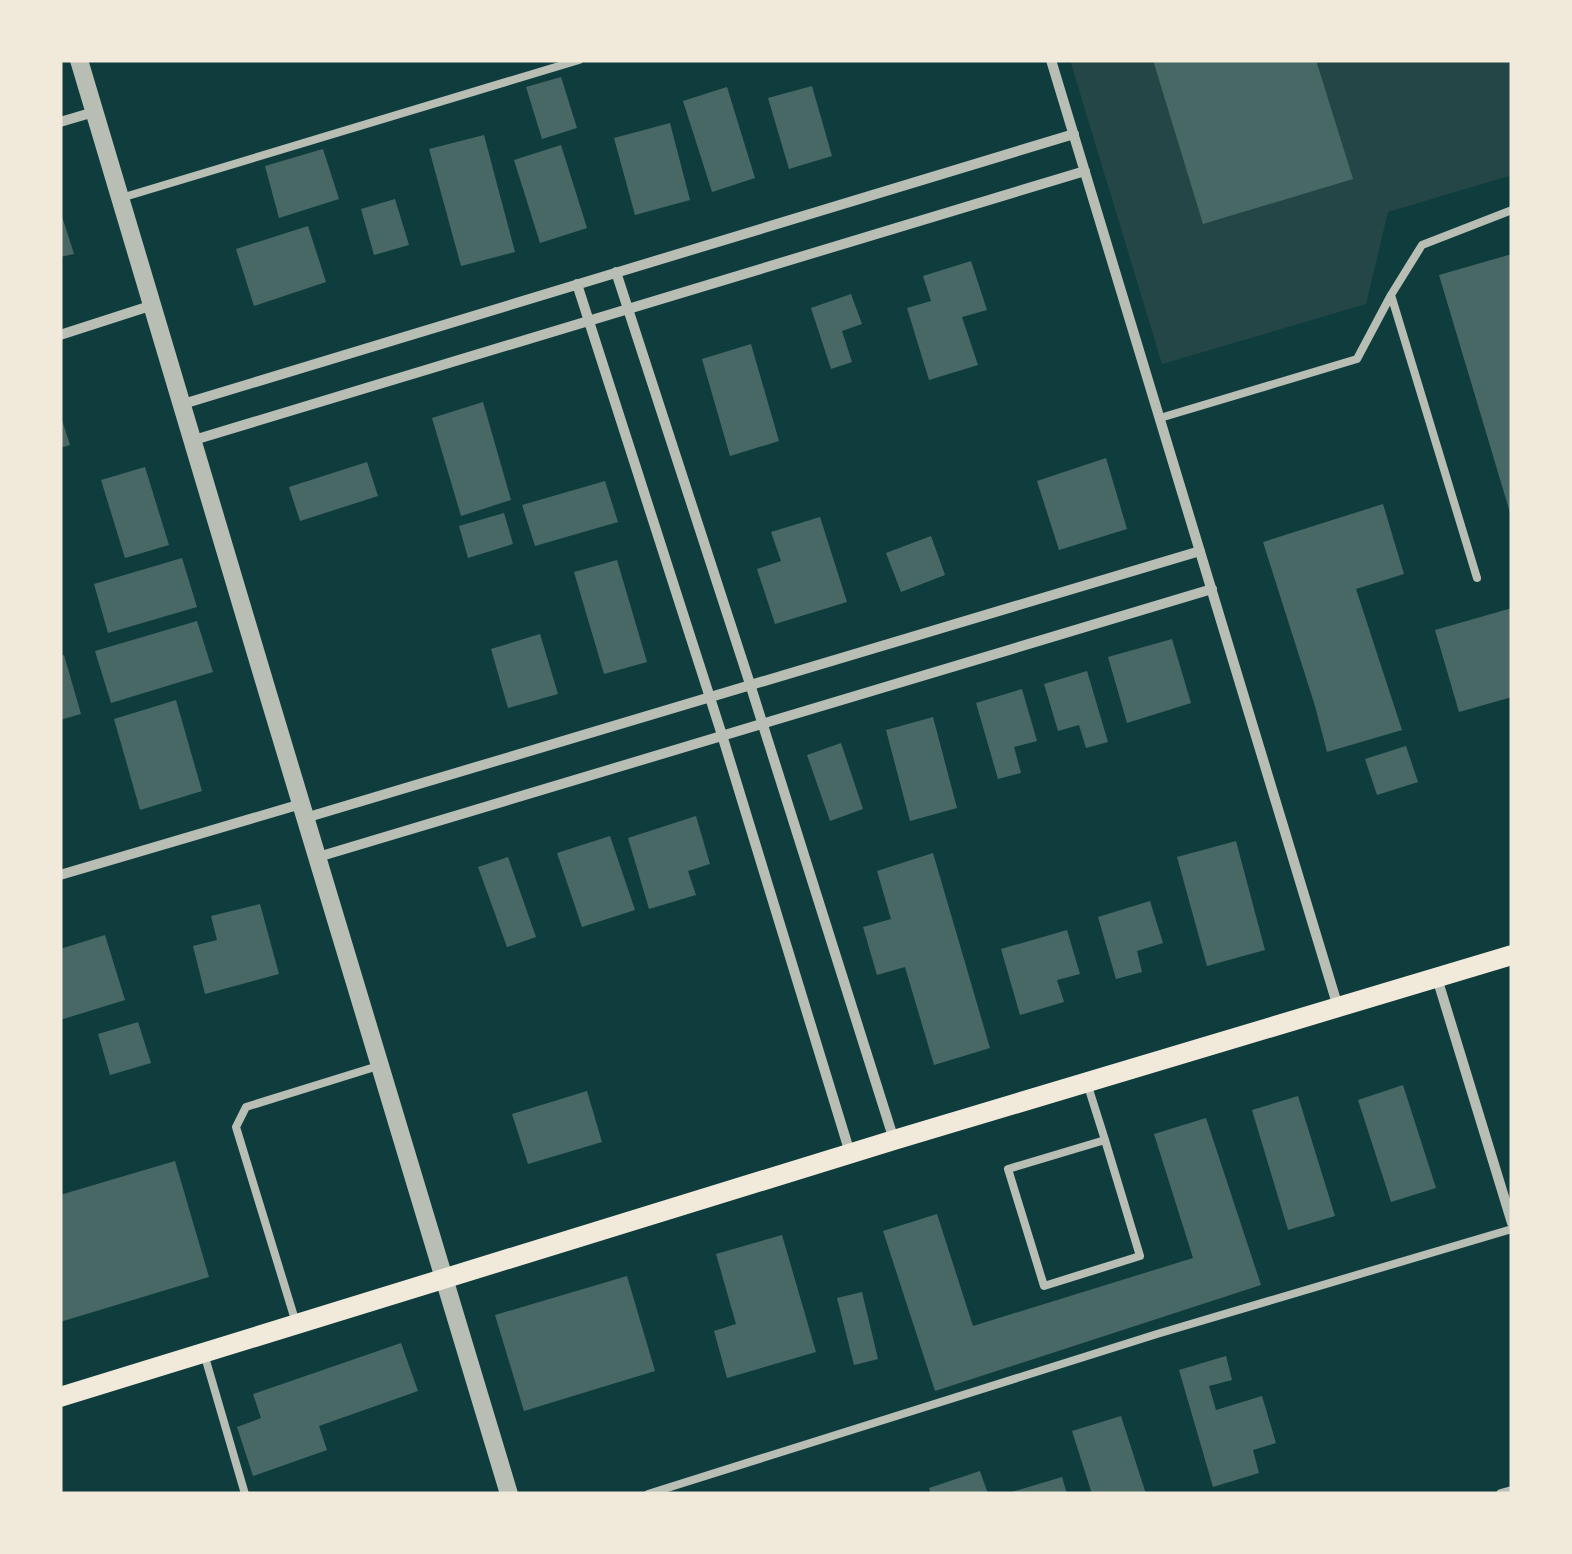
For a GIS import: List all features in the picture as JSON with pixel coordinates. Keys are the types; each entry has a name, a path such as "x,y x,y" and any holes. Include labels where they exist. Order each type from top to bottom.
{"main road":[{"path":"60,1397 850,1153 1512,955"}],"street":[{"path":"78,60 509,1494"},
{"path":"1051,60 1338,1008"},
{"path":"60,122 94,112"},
{"path":"183,404 1074,134"},
{"path":"194,440 1085,171"},
{"path":"616,272 894,1140"},
{"path":"577,284 710,696 850,1153"},
{"path":"60,335 153,305"},
{"path":"60,875 710,696 1200,551"},
{"path":"318,857 1212,589"},
{"path":"1436,978 1512,1226"},
{"path":"1501,1494 1512,1491"}],"lane":[{"path":"121,198 580,60"},
{"path":"1160,418 1357,359 1422,246 1512,210"},
{"path":"1391,296 1477,578"},
{"path":"296,1324 236,1126 246,1107 378,1066"},
{"path":"1087,1083 1105,1140 1140,1256 1044,1286 1008,1169 1105,1140"},
{"path":"648,1494 1512,1226"},
{"path":"204,1353 245,1494"}],"shaded area":[{"path":"1070,60 1512,60 1512,175 1388,212 1366,304 1162,364"}],"building":[{"path":"1153,60 1316,60 1353,179 1203,224"},
{"path":"561,77 577,128 542,139 526,87"},
{"path":"812,86 832,156 789,169 768,98"},
{"path":"727,87 755,178 712,192 683,101"},
{"path":"670,123 690,200 635,215 614,138"},
{"path":"484,135 515,252 461,266 429,149"},
{"path":"561,145 587,228 540,243 514,160"},
{"path":"323,149 339,199 279,218 265,166"},
{"path":"395,199 409,245 374,255 361,209"},
{"path":"60,210 74,254 60,257"},
{"path":"308,226 326,282 254,306 236,249"},
{"path":"1512,254 1512,516 1511,516 1439,275"},
{"path":"971,261 987,310 962,317 978,365 929,380 907,308 931,301 923,276"},
{"path":"851,294 862,324 842,331 852,362 831,369 811,308"},
{"path":"751,344 779,441 730,456 702,359"},
{"path":"483,402 511,500 461,516 432,418"},
{"path":"60,414 70,445 60,448"},
{"path":"1106,458 1127,529 1059,550 1037,481"},
{"path":"367,462 378,496 300,521 289,487"},
{"path":"145,467 169,545 125,558 101,480"},
{"path":"605,481 618,522 535,546 522,505"},
{"path":"1383,504 1404,574 1356,589 1402,730 1327,752 1263,542"},
{"path":"504,513 513,544 468,558 459,526"},
{"path":"820,517 847,602 775,624 757,569 781,561 771,532"},
{"path":"931,536 945,575 901,592 886,553"},
{"path":"182,558 197,607 108,633 94,584"},
{"path":"617,560 647,662 604,674 574,572"},
{"path":"1512,608 1512,697 1459,712 1435,630"},
{"path":"197,621 213,672 111,703 95,651"},
{"path":"540,634 558,694 508,708 491,649"},
{"path":"1172,639 1191,703 1127,723 1108,657"},
{"path":"64,655 81,714 60,720 60,656"},
{"path":"1087,671 1108,742 1086,748 1079,725 1058,731 1044,684"},
{"path":"1022,689 1037,741 1014,747 1021,773 998,779 976,703"},
{"path":"176,700 202,791 140,810 114,719"},
{"path":"933,717 957,808 910,821 886,730"},
{"path":"841,743 863,809 830,821 807,755"},
{"path":"1406,746 1418,782 1377,795 1365,759"},
{"path":"696,816 710,864 688,871 696,895 649,909 628,838"},
{"path":"610,836 635,910 582,927 557,853"},
{"path":"1236,841 1265,950 1207,966 1177,857"},
{"path":"933,853 990,1048 934,1065 905,967 877,975 863,927 891,919 877,871"},
{"path":"508,857 536,937 507,947 478,867"},
{"path":"1150,901 1163,943 1137,951 1142,972 1116,979 1098,917"},
{"path":"260,904 279,974 205,994 193,946 217,940 211,916"},
{"path":"1067,930 1080,974 1057,980 1064,1002 1020,1015 1001,949"},
{"path":"105,935 125,1000 60,1020 60,949"},
{"path":"138,1022 151,1063 110,1075 98,1034"},
{"path":"1403,1085 1436,1188 1391,1202 1358,1100"},
{"path":"587,1091 602,1142 528,1164 512,1114"},
{"path":"1298,1096 1335,1216 1288,1230 1252,1110"},
{"path":"1206,1118 1261,1285 935,1391 883,1231 937,1214 973,1326 1193,1258 1154,1134"},
{"path":"175,1161 209,1277 60,1322 60,1195"},
{"path":"782,1235 816,1352 727,1378 714,1331 736,1324 716,1254"},
{"path":"627,1276 655,1371 524,1411 495,1315"},
{"path":"862,1292 878,1359 854,1365 837,1298"},
{"path":"401,1343 418,1391 319,1426 327,1450 253,1476 237,1427 261,1418 253,1394"},
{"path":"1226,1356 1232,1380 1209,1386 1216,1410 1262,1396 1276,1443 1253,1450 1259,1473 1213,1487 1179,1370"},
{"path":"1121,1416 1146,1494 1092,1494 1072,1431"},
{"path":"980,1471 988,1494 931,1494 929,1488"},
{"path":"1062,1477 1067,1494 1008,1494 1008,1493"}]}
